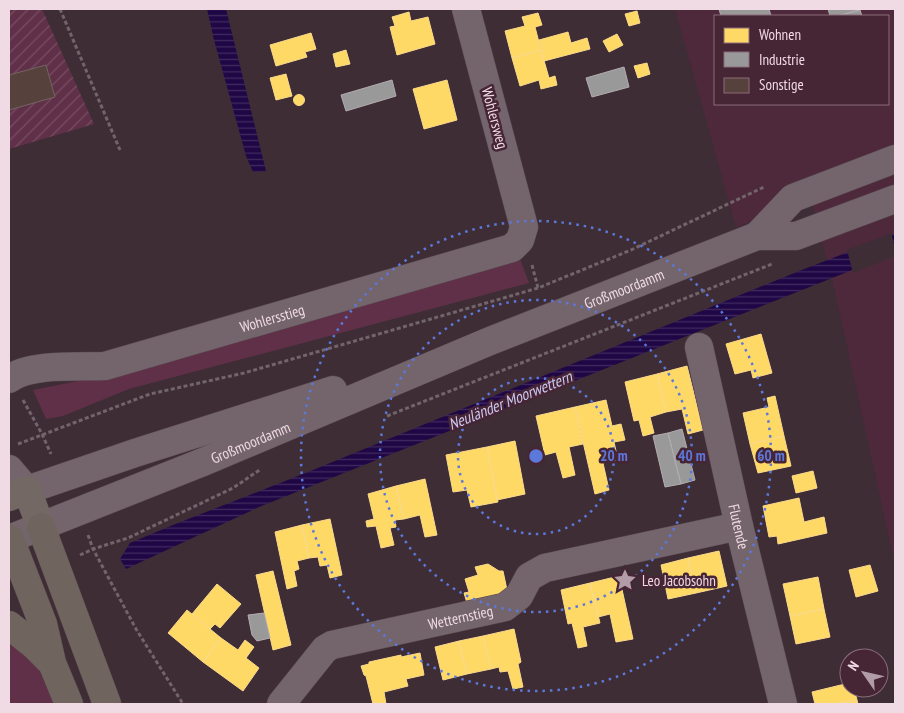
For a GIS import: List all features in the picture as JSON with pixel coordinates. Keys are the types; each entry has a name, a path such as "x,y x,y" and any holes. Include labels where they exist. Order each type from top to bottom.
{"highway":[{"path":"41,527 107,704"},
{"path":"9,538 43,624 52,663 69,704"},
{"path":"9,625 52,663"}],"main road":[{"path":"18,493 41,527"}],"street":[{"name":"Wohlersweg","path":"466,9 524,227"},
{"name":"Großmoordamm","path":"757,236 793,198 895,159"},
{"name":"Großmoordamm","path":"9,538 211,459 490,341 757,236 796,236 895,199"},
{"name":"Wohlersstieg","path":"16,389 22,371 35,368 105,366 507,250 520,240 524,227"},
{"name":"Großmoordamm","path":"18,493 134,453 490,341"},
{"name":"Flutende","path":"699,347 739,526 783,704"},
{"path":"9,469 18,493"},
{"name":"Wetternstieg","path":"281,704 325,649 332,645 505,607 519,596 529,577 545,568 739,526"}],"path":[{"path":"60,9 120,150"},
{"path":"23,442 150,394 178,386 244,373 530,291 631,250 772,184"},
{"path":"385,417 776,263"},
{"path":"16,389 42,434 52,456"},
{"path":"77,557 93,549 128,538 224,492 268,464"},
{"path":"86,528 93,549 136,629 183,704"}],"shaded area":[{"path":"9,9 42,9 94,124 9,149"},
{"path":"675,9 895,9 895,566 835,291 811,199 736,227"},
{"path":"520,259 529,283 129,389 63,416 46,419 33,390 93,378"},
{"path":"9,641 35,661 54,704 9,704"}],"water":[{"path":"207,9 226,9 266,171 253,172 246,156"},
{"name":"Neuländer Moorwettern","path":"895,234 895,253 259,507 126,569 120,559 130,543 799,271"}],"pier":[{"path":"891,233 895,256 853,273 847,250"}],"building: Wohnen":[{"path":"637,11 640,23 629,26 625,14"},
{"path":"409,12 411,21 428,17 435,44 397,55 390,27 395,26 392,17"},
{"path":"538,13 542,25 535,27 541,50 512,58 505,31 525,26 522,17"},
{"path":"568,32 571,43 587,38 590,49 544,61 539,40"},
{"path":"311,33 316,49 305,52 307,57 276,66 270,45"},
{"path":"617,34 623,45 609,52 603,41"},
{"path":"346,50 350,64 336,67 333,54"},
{"path":"541,50 549,78 555,76 557,85 541,89 539,80 520,86 512,58"},
{"path":"647,63 650,74 638,78 634,66"},
{"path":"286,74 292,96 276,100 270,78"},
{"path":"447,80 457,120 424,129 413,89"},
{"path":"299,94 305,100 299,106 293,100"},
{"path":"761,334 772,373 753,378 751,370 735,374 726,344"},
{"path":"687,366 703,430 688,434 682,409 666,412 657,374"},
{"path":"657,374 666,412 650,417 654,433 643,436 639,420 634,421 625,382"},
{"path":"775,396 784,436 750,444 743,413 769,407 767,398"},
{"path":"606,400 612,426 621,424 625,440 614,442 618,460 603,463 609,490 595,494 575,407"},
{"path":"575,407 583,444 569,447 575,475 563,478 556,452 545,455 536,416"},
{"path":"784,436 791,466 758,473 750,444"},
{"path":"515,441 525,494 497,500 487,447"},
{"path":"487,447 498,502 471,507 467,490 453,492 446,455"},
{"path":"813,471 817,488 796,493 792,476"},
{"path":"425,479 437,535 425,537 420,515 404,519 396,486"},
{"path":"396,486 404,519 395,520 396,527 390,528 394,545 381,548 376,526 367,527 366,521 374,519 368,494"},
{"path":"799,498 804,522 824,517 827,533 778,544 777,536 769,537 763,506"},
{"path":"330,519 342,575 330,578 327,565 320,566 318,557 309,558 302,525"},
{"path":"302,525 309,558 297,561 299,569 294,571 297,586 287,589 275,532"},
{"path":"719,551 727,586 696,593 688,558"},
{"path":"688,558 696,593 668,599 661,565"},
{"path":"488,564 499,571 503,571 507,590 502,599 467,603 464,593 469,592 465,579 478,575 475,567"},
{"path":"870,565 878,591 856,597 849,570"},
{"path":"273,571 291,645 273,650 256,575"},
{"path":"619,576 633,639 616,642 610,614 598,617 590,583"},
{"path":"818,577 824,609 790,616 783,584"},
{"path":"590,583 600,623 583,627 587,646 578,648 572,623 568,624 561,590"},
{"path":"217,584 241,604 220,628 215,624 210,629 192,614"},
{"path":"824,609 830,637 796,644 790,616"},
{"path":"187,610 221,638 203,662 168,633"},
{"path":"514,629 521,662 518,664 523,687 513,689 508,671 500,672 499,667 491,669 483,636"},
{"path":"483,636 491,669 467,674 459,641"},
{"path":"221,638 238,650 245,640 254,647 246,658 259,668 243,691 203,662"},
{"path":"459,641 467,674 443,680 435,647"},
{"path":"420,653 424,675 406,679 408,686 384,692 386,704 373,704 366,676 361,666 369,664 369,662"},
{"path":"839,685 839,698 856,698 857,700 836,704 815,704 812,692"},
{"path":"857,700 858,704 836,704"}],"building: Industrie":[{"path":"719,9 769,9 771,15 721,15"},
{"path":"828,9 860,10 841,15 830,15"},
{"path":"860,10 862,15 841,15"},
{"path":"624,67 629,87 592,97 586,78"},
{"path":"392,80 396,96 346,111 341,95"},
{"path":"682,429 695,480 681,484 668,433"},
{"path":"668,433 681,484 665,487 653,436"},
{"path":"264,613 270,638 257,641 252,635 248,615"}],"building: Sonstige":[{"path":"46,65 55,97 9,110 9,75"}],"place":[{"name":"Leo Jacobsohn","path":"625,580"}]}
